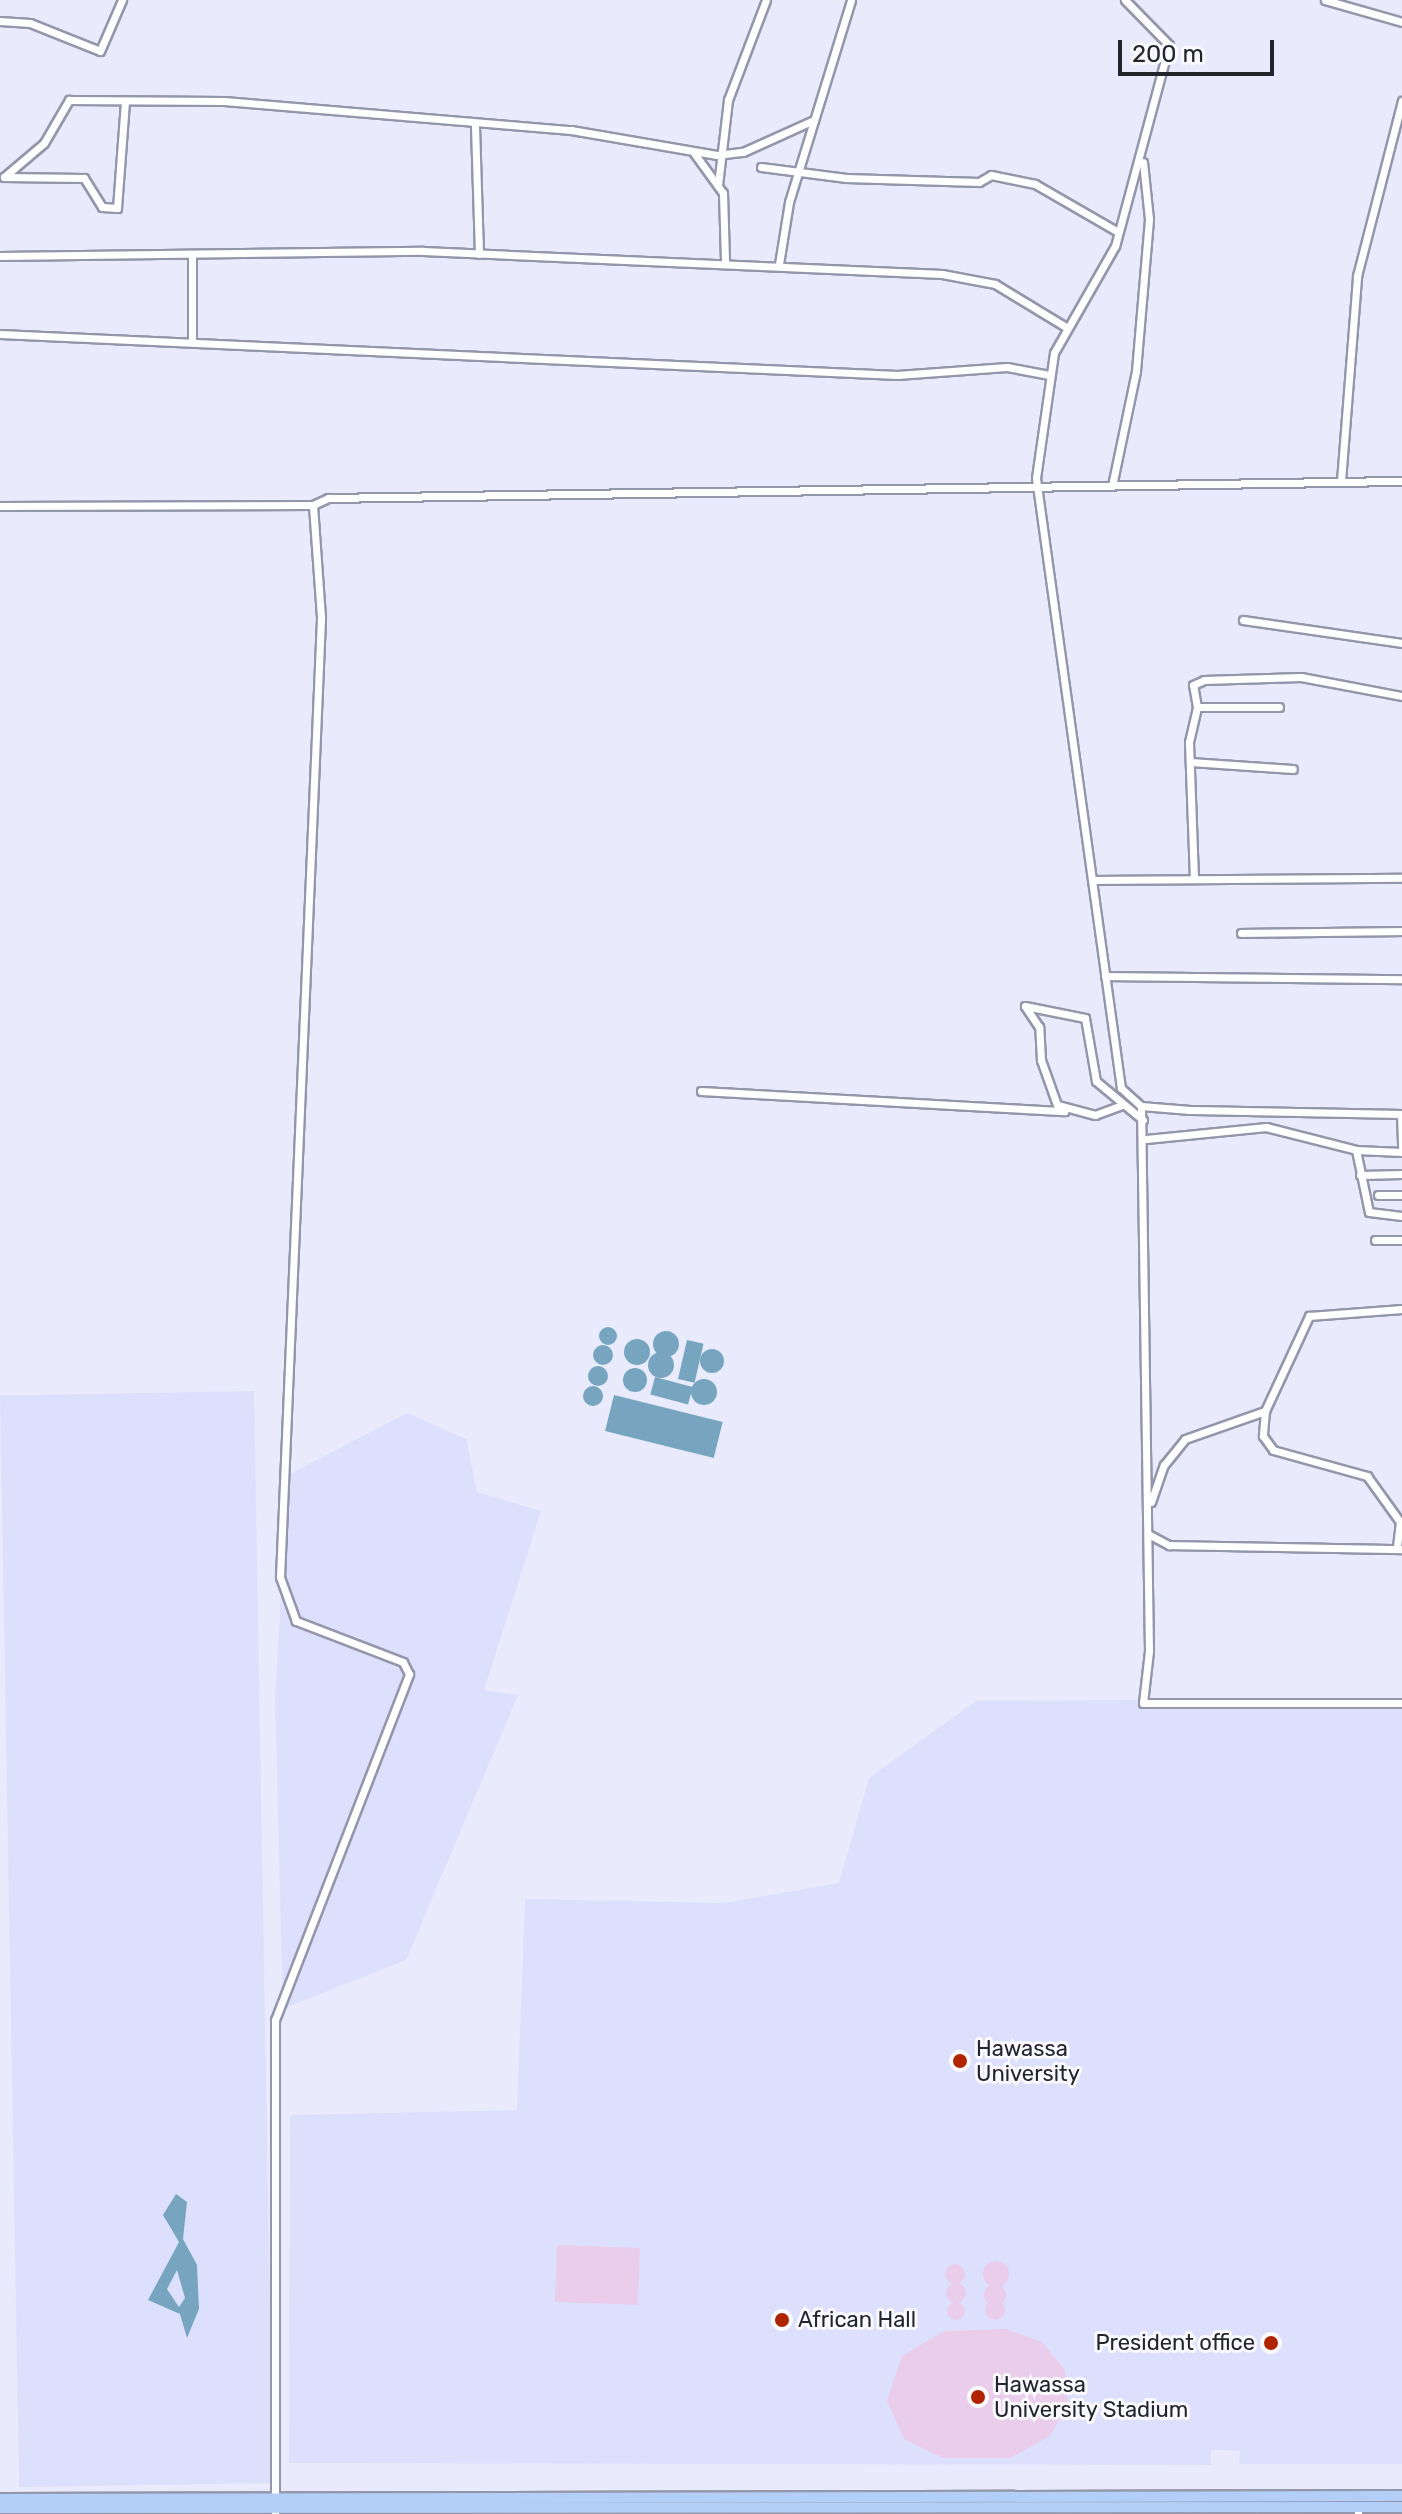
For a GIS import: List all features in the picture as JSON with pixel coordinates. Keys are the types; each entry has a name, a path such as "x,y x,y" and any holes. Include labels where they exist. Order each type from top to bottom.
{"highway":[{"path":"0,2508 867,2504 1402,2496"},
{"path":"0,2499 275,2507 732,2510 867,2504 1002,2510 1402,2507"}],"street":[{"path":"0,21 30,23 100,51 122,0"},
{"path":"725,260 717,155 728,100 760,33 766,0"},
{"path":"779,264 797,172 851,0"},
{"path":"1125,0 1169,45 1143,162 1099,281 1064,326 1049,375 1036,446 1121,1088 1141,1106 1145,1121 1148,1534 1143,1703 1402,1703"},
{"path":"1325,0 1402,22"},
{"path":"2,177 44,143 65,102 224,101 475,126 571,130 717,155 743,152 814,120"},
{"path":"1341,481 1357,276 1402,101"},
{"path":"2,177 84,178 102,207 117,208 125,102"},
{"path":"475,126 479,254"},
{"path":"694,153 718,185"},
{"path":"1112,486 1138,359 1149,219 1143,162"},
{"path":"761,167 797,172 979,182 991,175 1035,184 1118,232"},
{"path":"0,256 479,254 584,262 725,260 981,280 1064,326"},
{"path":"192,255 192,340"},
{"path":"0,334 192,340 897,375 1007,367 1049,375"},
{"path":"0,506 313,505 328,498 1402,481"},
{"path":"275,2507 275,2020 409,1674 403,1662 296,1621 280,1577 321,617 313,505"},
{"path":"1243,620 1402,643"},
{"path":"1194,879 1190,762 1197,707 1193,685 1204,680 1301,677 1402,696"},
{"path":"1197,707 1279,707"},
{"path":"1190,762 1293,769"},
{"path":"1093,880 1402,878"},
{"path":"1241,933 1402,931"},
{"path":"1105,976 1402,979"},
{"path":"1066,1110 1052,1098 1039,1027 1025,1006 1085,1018 1096,1081 1145,1121"},
{"path":"701,1091 1066,1110 1095,1115 1122,1105"},
{"path":"1141,1106 1401,1114 1402,1151 1356,1150 1266,1127 1146,1139"},
{"path":"1356,1150 1369,1212 1402,1216"},
{"path":"1360,1175 1402,1174"},
{"path":"1378,1195 1402,1195"},
{"path":"1375,1240 1402,1240"},
{"path":"1148,1534 1169,1545 1399,1548 1400,1522 1367,1476 1273,1450 1263,1436 1265,1411 1309,1316 1402,1309"},
{"path":"1148,1516 1164,1465 1185,1439 1265,1411"}],"shaded area":[{"path":"604,1327 612,1327 617,1336 615,1343 604,1345 599,1340 599,1332"},
{"path":"666,1331 675,1335 679,1344 675,1353 666,1357 657,1353 653,1344 657,1335"},
{"path":"637,1339 646,1343 650,1352 646,1361 637,1365 628,1361 624,1352 628,1343"},
{"path":"687,1340 704,1344 695,1383 678,1379"},
{"path":"603,1345 610,1348 613,1355 610,1362 603,1365 596,1362 593,1355 596,1348"},
{"path":"707,1349 717,1349 724,1356 724,1366 717,1373 707,1373 700,1366 700,1356"},
{"path":"661,1352 670,1356 674,1365 670,1374 661,1378 652,1374 648,1365 652,1356"},
{"path":"598,1366 605,1369 608,1376 605,1383 598,1386 591,1383 588,1376 591,1369"},
{"path":"630,1368 640,1368 647,1375 647,1385 640,1392 630,1392 623,1385 623,1375"},
{"path":"655,1377 693,1387 688,1404 650,1394"},
{"path":"704,1379 713,1383 717,1392 713,1401 704,1405 695,1401 691,1392 695,1383"},
{"path":"593,1386 600,1389 603,1396 600,1403 593,1406 586,1403 583,1396 586,1389"},
{"path":"254,1391 273,2483 19,2487 0,1395"},
{"path":"614,1395 723,1422 714,1458 605,1431"},
{"path":"407,1413 466,1439 477,1492 541,1511 484,1690 518,1695 406,1960 283,2009 275,1699 288,1475"},
{"name":"Hawassa University","path":"1402,1698 1402,2464 1239,2464 1240,2451 1227,2450 1211,2450 1211,2465 289,2463 290,2115 517,2110 525,1899 724,1903 839,1883 869,1778 976,1701"},
{"path":"176,2194 187,2202 183,2239 197,2265 199,2309 187,2338 180,2314 148,2300 179,2242 163,2215","holes":["177,2270 185,2298 179,2307 167,2289"]},
{"path":"557,2245 640,2248 638,2305 555,2302"},
{"path":"996,2261 1005,2265 1009,2274 1005,2283 996,2287 987,2283 983,2274 987,2265"},
{"path":"955,2264 962,2267 965,2274 962,2281 955,2284 948,2281 945,2274 948,2267"},
{"path":"956,2283 963,2286 966,2293 963,2300 956,2303 949,2300 946,2293 949,2286"},
{"path":"995,2284 1003,2287 1006,2295 1003,2303 995,2306 987,2303 984,2295 987,2287"},
{"path":"995,2300 1002,2303 1005,2310 1002,2317 995,2320 988,2317 985,2310 988,2303"},
{"path":"956,2302 965,2311 956,2320 947,2311"},
{"name":"Hawassa University Stadium","path":"1006,2329 1042,2342 1065,2370 1068,2404 1050,2436 1010,2458 943,2458 904,2439 887,2401 902,2356 944,2331"}],"place":[{"name":"Hawassa University","path":"960,2061"},
{"name":"African Hall","path":"782,2320"},
{"name":"President office","path":"1271,2343"},
{"name":"Hawassa University Stadium","path":"978,2397"}]}
